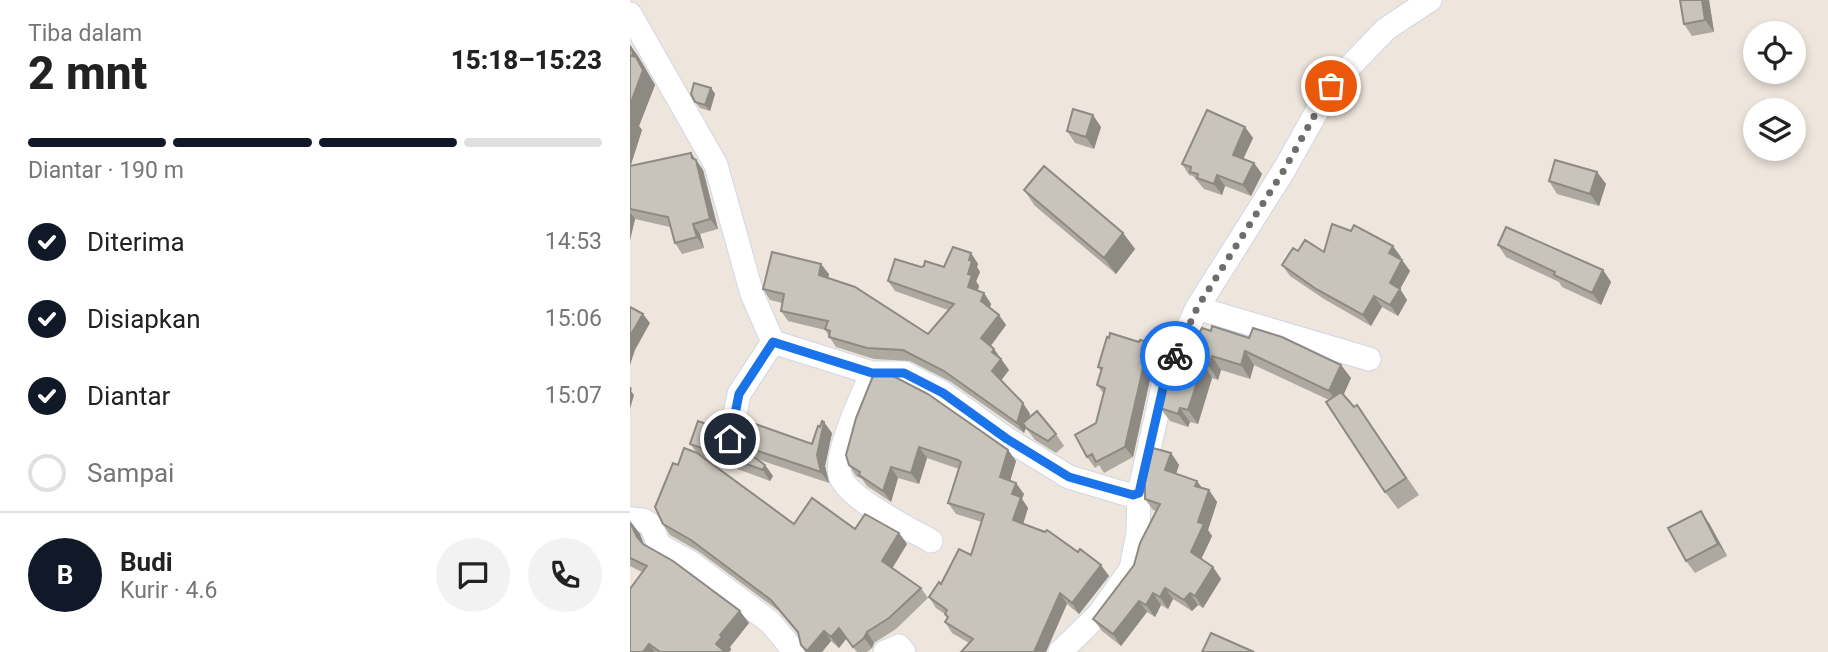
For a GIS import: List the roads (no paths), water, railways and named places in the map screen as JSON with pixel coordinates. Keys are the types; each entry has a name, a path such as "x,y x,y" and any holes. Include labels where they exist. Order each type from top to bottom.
{"street":[{"path":"1060,652 1099,614 1131,569 1138,533 1139,493 1165,379 1197,308 1284,170 1331,86 1386,29 1430,0"},
{"path":"630,14 716,165 752,294 773,342 872,373 904,373 943,393 1007,439 1069,477 1126,494 1139,493"},
{"path":"1197,308 1368,359"},
{"path":"730,439 739,394 773,342"},
{"path":"872,373 843,446 839,475 846,486 867,504 931,541"},
{"path":"630,519 643,520 650,525 659,545 690,562 760,614 795,652"},
{"path":"885,652 899,646 904,652"}]}
